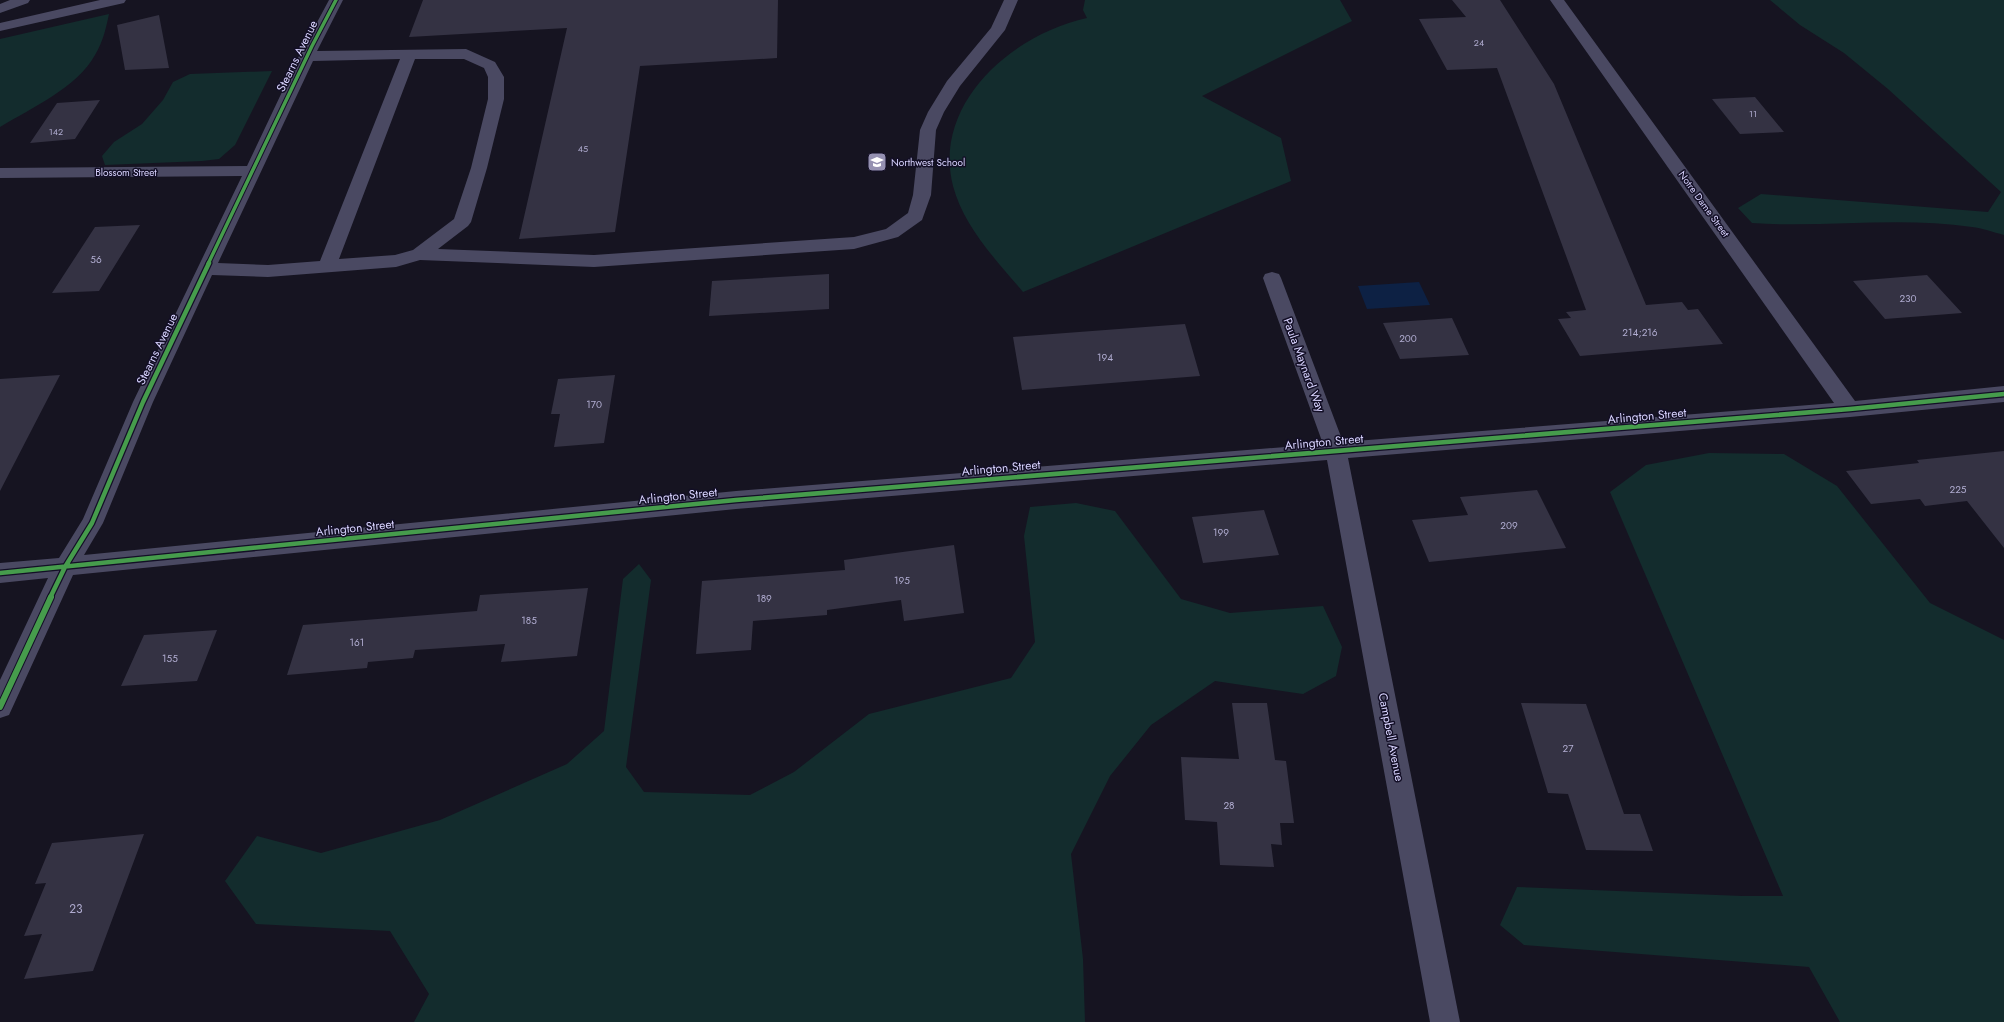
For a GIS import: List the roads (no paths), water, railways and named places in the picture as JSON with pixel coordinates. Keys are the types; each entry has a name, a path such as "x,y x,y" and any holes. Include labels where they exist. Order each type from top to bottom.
{"street":[{"path":"0,9 23,0"},
{"path":"0,27 120,0"},
{"name":"Stearns Avenue","path":"0,707 65,567 92,523 143,402 307,56 336,0"},
{"path":"206,269 268,271 396,261 419,254 594,261 854,243 892,233 916,216 922,195 928,130 936,112 953,84 977,53 998,30 1010,0"},
{"name":"Notre Dame Street","path":"1557,0 1850,409"},
{"path":"307,56 466,54 490,65 496,77 496,99 479,168 462,222 419,254"},
{"path":"327,266 409,55"},
{"name":"Blossom Street","path":"0,173 253,171"},
{"name":"Paula Maynard Way","path":"1272,278 1336,451"},
{"name":"Arlington Street","path":"0,573 736,500 1850,409 2004,394"},
{"name":"Campbell Avenue","path":"1336,451 1445,1022"}],"water":[{"path":"1419,282 1430,305 1367,309 1358,286"}],"place":[{"name":"Northwest School","path":"877,162"}]}
